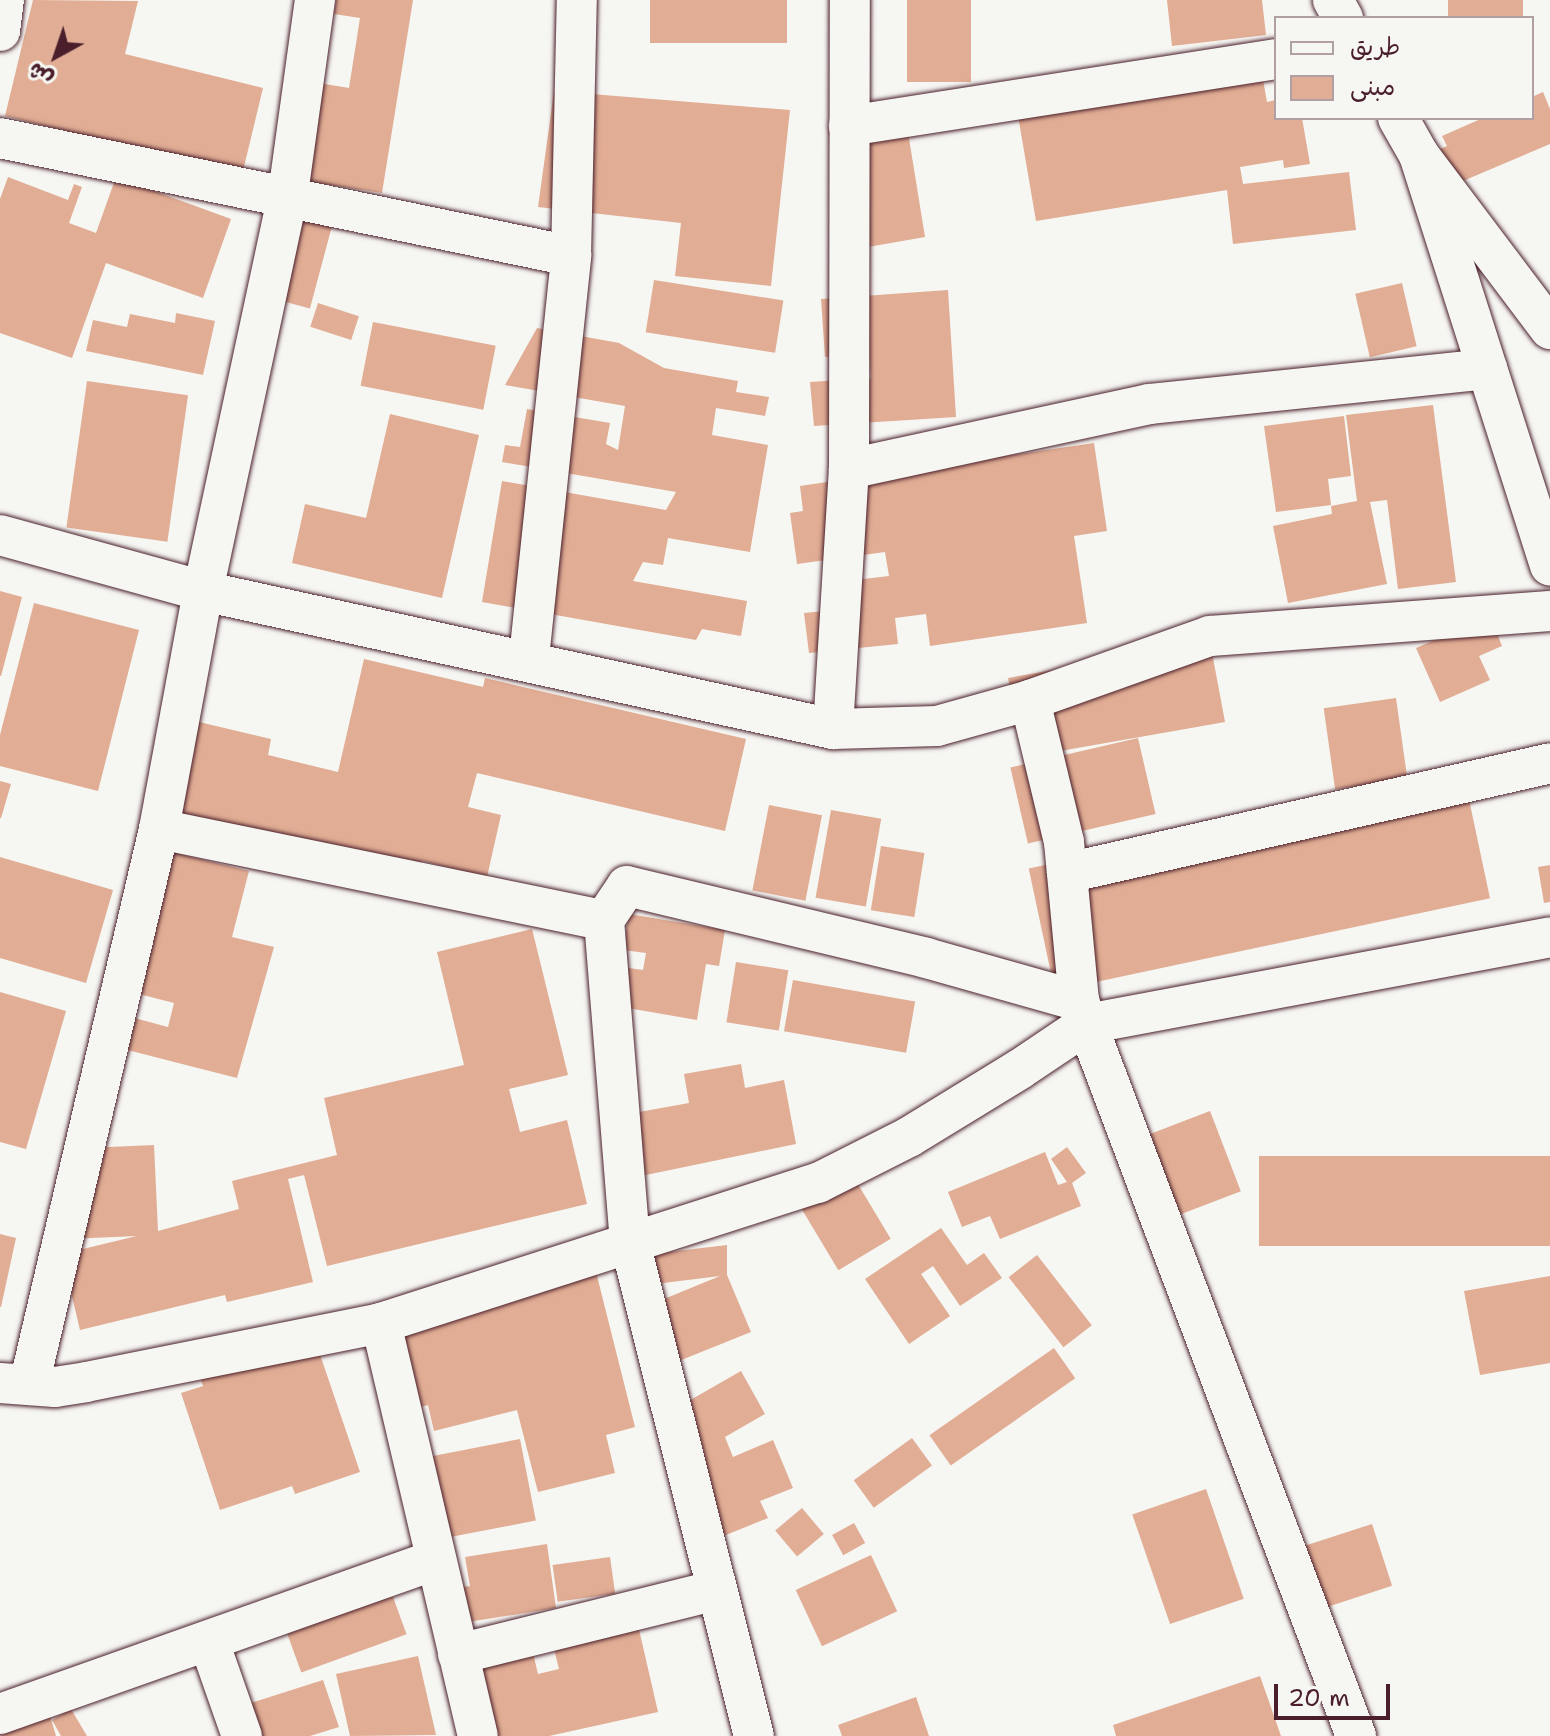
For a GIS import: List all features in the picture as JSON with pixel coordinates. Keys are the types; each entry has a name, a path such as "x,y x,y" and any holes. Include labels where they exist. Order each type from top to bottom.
{"street":[{"path":"0,31 4,0"},
{"path":"315,0 288,194 203,591 159,829 14,1384 86,1382 381,1323 818,1183 909,1137 1083,1013 1550,937"},
{"path":"529,658 571,256 577,0"},
{"path":"833,729 849,469 850,0"},
{"path":"849,126 1274,59"},
{"path":"1399,120 1419,155 1550,329"},
{"path":"0,138 288,194 571,256"},
{"path":"1419,155 1550,566"},
{"path":"849,469 1149,404 1487,369"},
{"path":"0,535 203,591 529,658 833,729 937,726 1030,700 1210,636 1550,611"},
{"path":"1030,700 1067,873 1083,1013 1356,1736"},
{"path":"1067,873 1550,763"},
{"path":"159,829 604,920"},
{"path":"754,1736 630,1243 604,920 627,886 926,958 1083,1013"},
{"path":"381,1323 478,1736"},
{"path":"0,1714 436,1560"},
{"path":"458,1654 716,1590"},
{"path":"209,1642 242,1736"}],"building":[{"path":"33,0 138,1 125,54 263,88 242,175 5,116"},
{"path":"336,0 413,0 382,193 278,177 294,79 349,88 360,18 334,14"},
{"path":"650,0 787,0 787,43 650,43"},
{"path":"907,0 971,0 971,82 907,82"},
{"path":"1167,0 1262,0 1266,35 1172,46"},
{"path":"1448,0 1523,0 1523,16 1448,16"},
{"path":"1260,63 1267,102 1274,100 1274,120 1302,120 1310,164 1284,168 1283,160 1240,167 1243,184 1349,172 1356,230 1233,244 1227,190 1036,221 1016,104"},
{"path":"554,91 790,110 771,286 675,276 681,223 538,207"},
{"path":"1543,92 1550,109 1550,144 1437,192 1422,157 1447,146 1442,136 1478,120 1534,120 1534,96"},
{"path":"906,120 925,237 868,247 843,223 828,132"},
{"path":"8,177 68,200 74,184 82,187 69,223 96,233 116,177 231,219 203,298 106,263 72,358 0,333 0,199"},
{"path":"275,207 333,223 310,308 252,293"},
{"path":"654,280 783,300 775,353 646,332"},
{"path":"1402,283 1417,346 1370,357 1355,294"},
{"path":"948,290 956,417 814,426 810,382 871,378 869,355 825,357 821,299"},
{"path":"318,303 359,316 351,340 310,327"},
{"path":"176,313 215,321 203,375 86,351 93,320 127,327 130,314 175,323"},
{"path":"373,322 496,346 483,410 361,386"},
{"path":"537,328 619,343 664,368 738,381 736,392 769,397 765,416 716,408 712,435 768,445 750,552 668,538 663,565 643,562 633,581 747,601 741,636 702,629 696,640 482,602 502,481 666,510 676,492 502,462 505,445 520,447 527,409 610,423 606,444 618,450 625,406 505,385"},
{"path":"87,381 188,395 167,542 66,528"},
{"path":"1433,405 1456,582 1398,589 1387,500 1370,502 1387,584 1288,603 1273,526 1332,514 1331,506 1357,501 1346,415"},
{"path":"390,414 479,435 442,598 292,563 305,504 366,518"},
{"path":"1344,416 1351,476 1328,479 1331,505 1276,512 1264,426"},
{"path":"1094,443 1107,531 1074,536 1087,623 930,646 926,614 895,618 898,644 809,653 804,613 825,611 821,584 889,576 885,552 797,564 790,513 803,511 800,486"},
{"path":"0,591 22,597 1,676 0,676"},
{"path":"34,603 139,630 98,791 0,766 0,735"},
{"path":"1490,616 1502,646 1479,656 1490,680 1440,702 1416,648"},
{"path":"1210,642 1225,722 1032,756 1018,729 1008,678"},
{"path":"364,659 483,687 485,678 746,739 725,831 477,773 468,807 501,815 487,877 422,861 420,870 156,808 178,717 271,739 268,755 338,772"},
{"path":"1396,698 1407,779 1335,789 1324,708"},
{"path":"1138,738 1156,814 1028,843 1010,767"},
{"path":"1464,776 1490,898 1055,991 1029,869"},
{"path":"0,781 11,784 1,818 0,818"},
{"path":"769,805 822,815 805,901 752,890"},
{"path":"831,810 881,819 866,907 816,898"},
{"path":"143,845 249,871 232,937 274,947 237,1078 100,1043 108,1011 168,1027 174,1003 108,986"},
{"path":"881,846 924,853 914,917 871,910"},
{"path":"0,857 113,890 86,983 0,958"},
{"path":"1550,865 1550,902 1544,903 1538,867"},
{"path":"629,914 725,930 719,966 706,964 697,1020 616,1006 622,967 643,970 646,953 623,950"},
{"path":"532,929 568,1075 509,1089 520,1132 567,1120 587,1204 327,1266 304,1175 288,1179 313,1282 227,1302 225,1295 80,1330 62,1254 137,1236 68,1239 64,1149 154,1145 158,1231 239,1209 232,1181 337,1155 324,1098 464,1065 437,952"},
{"path":"736,962 788,970 779,1031 726,1022"},
{"path":"793,980 915,1002 906,1053 784,1031"},
{"path":"0,992 66,1011 26,1149 0,1142"},
{"path":"741,1064 745,1088 784,1080 796,1144 617,1181 606,1118 689,1103 684,1074"},
{"path":"1210,1111 1241,1191 1159,1223 1128,1143"},
{"path":"1067,1147 1086,1173 1072,1183 1081,1206 1000,1239 990,1216 962,1227 948,1192 1045,1152 1058,1185 1067,1182 1051,1159"},
{"path":"1259,1156 1550,1156 1550,1246 1259,1246"},
{"path":"850,1171 891,1239 838,1270 798,1202"},
{"path":"941,1228 967,1265 984,1253 1002,1278 960,1306 933,1266 921,1274 950,1316 909,1344 865,1279"},
{"path":"0,1234 16,1238 1,1307 0,1307"},
{"path":"727,1245 727,1275 751,1332 654,1371 630,1313 720,1276 631,1287 627,1257"},
{"path":"1037,1255 1092,1325 1063,1347 1009,1277"},
{"path":"593,1260 635,1427 606,1435 615,1473 538,1492 517,1410 434,1431 428,1405 388,1415 372,1314"},
{"path":"1550,1276 1550,1363 1480,1375 1464,1291"},
{"path":"312,1331 360,1472 295,1494 292,1486 220,1510 181,1393 203,1386 197,1369"},
{"path":"1054,1348 1075,1378 951,1465 929,1435"},
{"path":"741,1371 765,1414 725,1437 733,1457 773,1440 793,1488 760,1501 768,1518 716,1539 666,1414"},
{"path":"912,1438 932,1466 874,1508 854,1480"},
{"path":"520,1439 536,1520 439,1539 423,1458"},
{"path":"1206,1489 1244,1599 1170,1624 1132,1514"},
{"path":"802,1508 824,1534 797,1557 775,1530"},
{"path":"854,1523 865,1543 843,1555 832,1535"},
{"path":"1372,1524 1392,1586 1306,1614 1286,1552"},
{"path":"547,1544 556,1608 449,1625 444,1590 470,1586 465,1557"},
{"path":"871,1555 897,1611 822,1646 796,1590"},
{"path":"610,1557 615,1594 558,1602 553,1565"},
{"path":"385,1575 407,1634 301,1673 280,1613"},
{"path":"638,1625 658,1712 549,1736 468,1736 453,1672 533,1653 538,1674 559,1669 553,1645"},
{"path":"418,1656 436,1735 350,1736 336,1674"},
{"path":"1260,1676 1281,1736 1116,1736 1113,1725"},
{"path":"323,1680 339,1727 310,1736 248,1736 238,1707"},
{"path":"916,1697 929,1736 842,1736 838,1725"},
{"path":"46,1702 56,1736 1,1736 0,1733"},
{"path":"71,1709 87,1736 61,1736 52,1720"}]}
